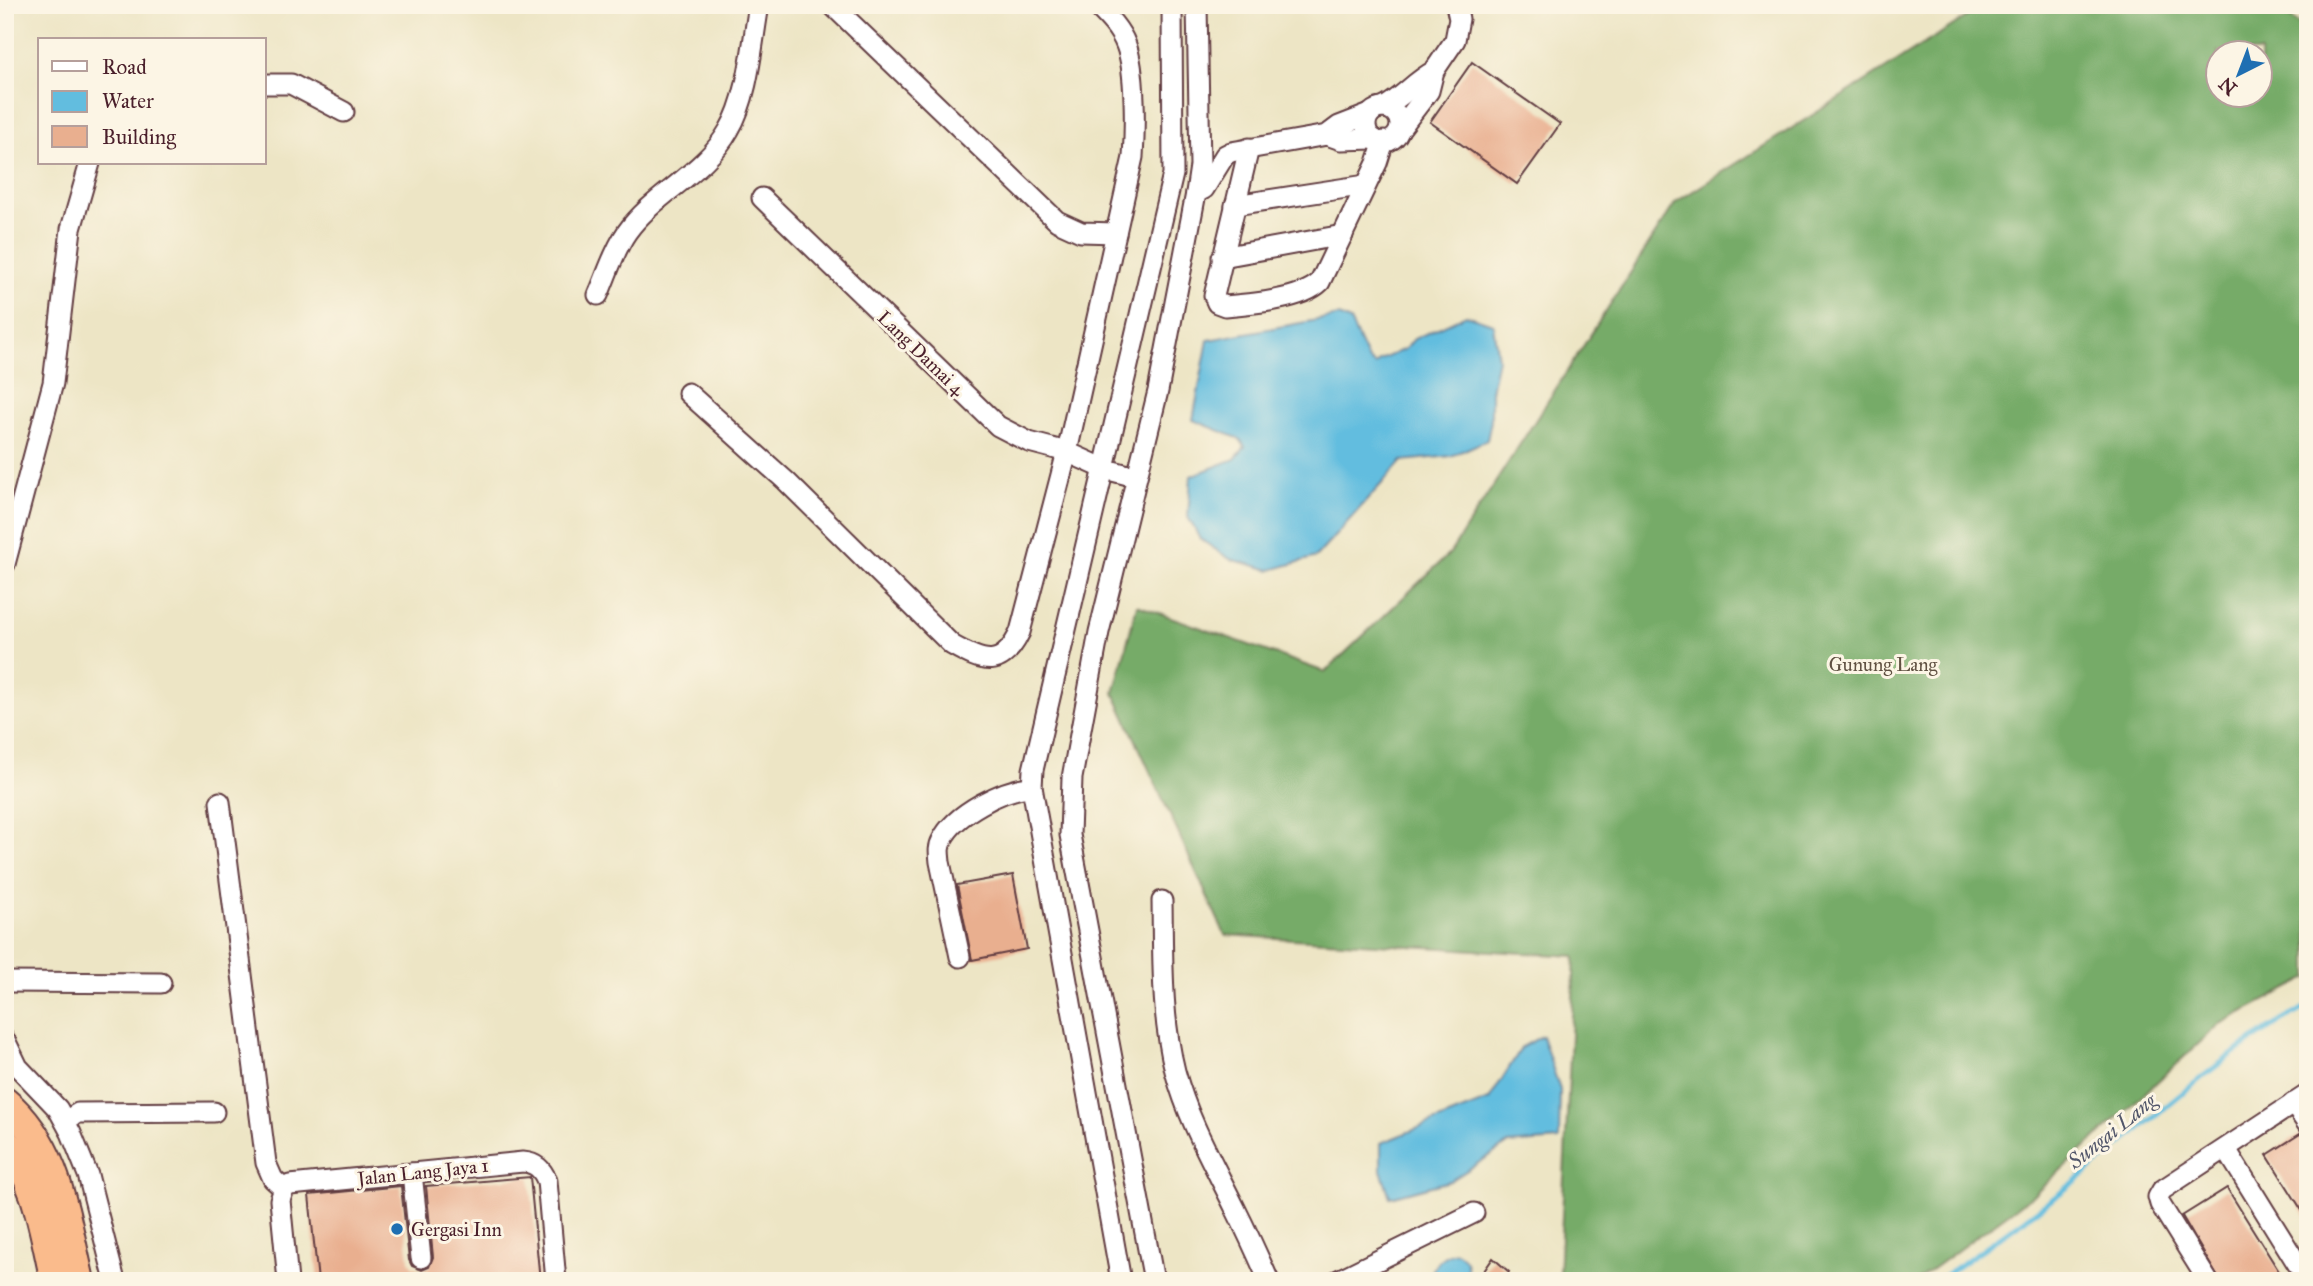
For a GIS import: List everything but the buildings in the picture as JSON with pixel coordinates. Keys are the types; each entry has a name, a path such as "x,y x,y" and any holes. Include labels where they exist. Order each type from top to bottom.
{"highway":[{"path":"5,1102 31,1128 54,1174 80,1281"},
{"path":"5,1142 20,1163 30,1184 55,1281"}],"street":[{"path":"598,295 627,232 709,157 729,131 739,109 759,5"},
{"path":"832,5 1057,221 1081,232 1116,233"},
{"path":"688,393 786,481 952,645 977,659 999,659 1012,648 1020,632 1067,452 1133,157 1131,71 1127,46 1113,22 1096,5"},
{"path":"1121,1281 1032,788 1033,770 1173,174 1172,5"},
{"path":"1154,1281 1070,835 1072,778 1099,632 1158,391 1196,193 1200,166 1197,5"},
{"path":"1249,149 1214,296 1221,305 1227,306 1297,295 1311,290 1320,282 1386,136 1430,91 1434,71 1455,40 1459,19 1457,5"},
{"path":"1196,193 1204,189 1225,155 1327,135 1393,102 1418,79 1434,71"},
{"path":"266,84 291,84 344,112"},
{"path":"1327,135 1342,140 1386,136 1400,122 1395,113 1377,111"},
{"path":"1377,111 1367,127 1386,136"},
{"path":"5,564 53,383 71,229 90,164"},
{"path":"1235,205 1366,185"},
{"name":"Lang Damai 4","path":"762,198 998,426 1029,442 1067,452 1105,469 1136,477"},
{"path":"1222,257 1343,235"},
{"path":"960,957 940,862 941,841 950,829 974,809 1001,794 1032,788"},
{"path":"220,802 266,1163 274,1179 285,1189 281,1199 288,1281"},
{"path":"1161,901 1164,999 1168,1041 1175,1073 1195,1127 1269,1281"},
{"path":"5,982 162,982"},
{"path":"5,1040 18,1067 58,1109 65,1121 88,1175 115,1281"},
{"path":"2208,1281 2158,1197 2166,1186 2301,1098 2308,1125"},
{"path":"65,1121 78,1113 214,1112"},
{"path":"2226,1149 2308,1280"},
{"name":"Jalan Lang Jaya 1","path":"285,1189 290,1185 531,1163 539,1167 547,1181 556,1281"},
{"path":"412,1173 421,1258"},
{"path":"1336,1281 1474,1213"}],"green space":[{"name":"Gunung Lang","path":"1985,5 2268,5 2308,30 2308,978 2220,1024 2037,1192 1916,1281 1553,1281 1559,1276 1575,956 1225,935 1114,693 1137,605 1325,672 1450,553 1676,202"}],"water":[{"path":"1466,315 1493,324 1498,359 1491,391 1491,421 1487,440 1451,456 1402,461 1316,557 1271,570 1230,559 1200,539 1188,517 1191,476 1235,459 1245,447 1240,439 1193,420 1208,340 1339,316 1350,321 1368,360 1375,365 1405,349 1414,339"},
{"path":"1542,1036 1560,1090 1559,1140 1508,1144 1450,1181 1390,1197 1381,1170 1381,1143 1489,1100 1522,1047"},
{"path":"1456,1252 1464,1258 1467,1265 1463,1281 1429,1281 1438,1262"}],"waterway":[{"name":"Sungai Lang","path":"1937,1281 2051,1200 2240,1049 2308,1006"}],"place":[{"name":"Gergasi Inn","path":"397,1229"}]}
